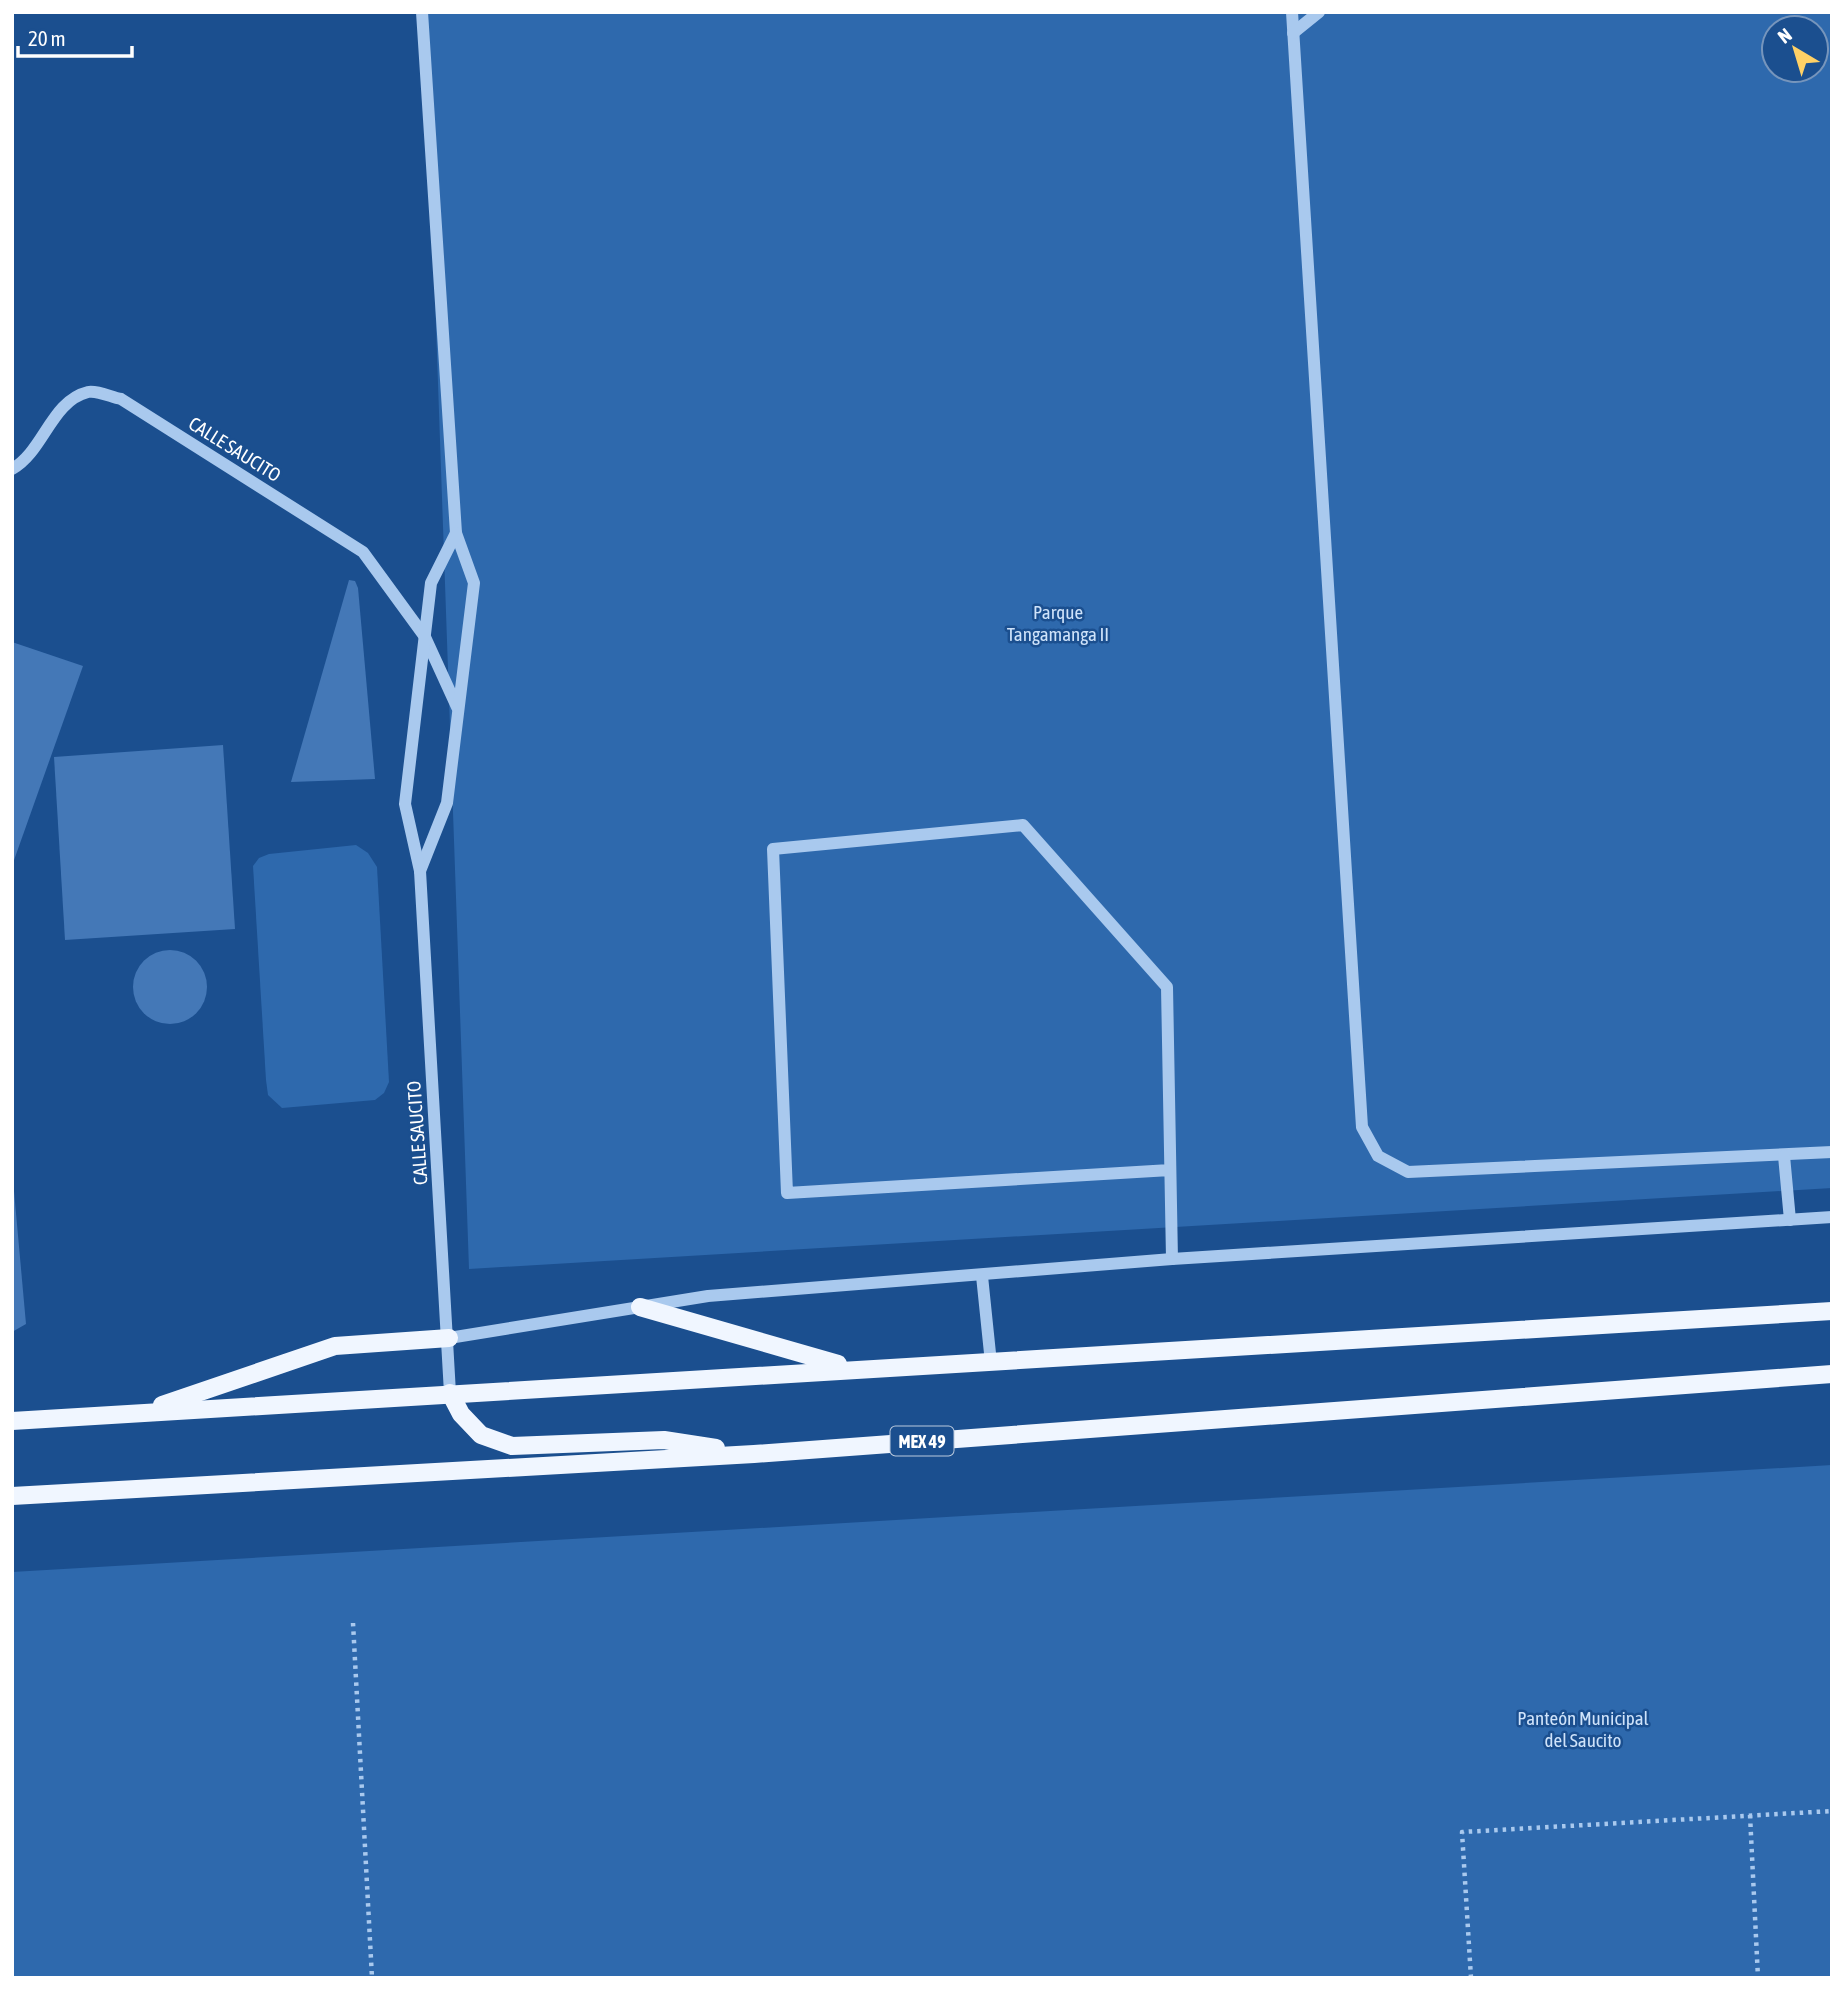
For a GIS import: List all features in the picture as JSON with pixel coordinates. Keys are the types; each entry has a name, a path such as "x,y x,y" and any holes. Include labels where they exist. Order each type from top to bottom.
{"main road":[{"path":"640,1307 851,1368"},
{"path":"12,1421 851,1368 991,1363 1832,1311"},
{"path":"139,1413 335,1346 449,1338"},
{"name":"MEX 49","path":"12,1496 754,1454 1832,1374"},
{"path":"450,1393 461,1414 481,1435 512,1446 664,1440 754,1454"}],"street":[{"name":"CALLE SAUCITO","path":"420,871 447,803 474,583 456,533 422,12"},
{"path":"1292,12 1362,1127 1378,1156 1409,1172 1832,1152"},
{"path":"1293,33 1319,12"},
{"name":"CALLE SAUCITO","path":"12,469 25,461 67,402 90,391 121,399 363,552 425,637 457,707"},
{"name":"CALLE SAUCITO","path":"450,1393 449,1338 420,871 405,804 431,583 456,533"},
{"path":"1170,1170 787,1193 773,849 1023,825 1167,987 1172,1259"},
{"path":"1784,1156 1790,1220"},
{"path":"449,1338 708,1296 1172,1259 1832,1217"},
{"path":"982,1276 991,1363"}],"path":[{"path":"354,1623 372,1978"},
{"path":"1471,1978 1462,1832 1832,1811"},
{"path":"1751,1815 1758,1978"}],"green space":[{"name":"Parque Tangamanga II","path":"425,12 1832,12 1832,1188 469,1269"},
{"path":"356,845 368,853 377,867 389,1082 384,1093 375,1100 282,1108 268,1095 266,1080 253,866 259,858 269,854"},
{"name":"Panteón Municipal del Saucito","path":"1832,1465 1832,1978 12,1978 12,1572"}],"building":[{"path":"349,580 355,581 358,588 375,779 291,782"},
{"path":"12,642 83,666 13,863 12,863"},
{"path":"223,745 235,929 65,940 54,757"},
{"path":"170,950 191,956 201,966 207,987 201,1008 191,1018 170,1024 149,1018 139,1008 133,987 139,966 149,956"},
{"path":"12,1169 26,1324 12,1332"}]}
